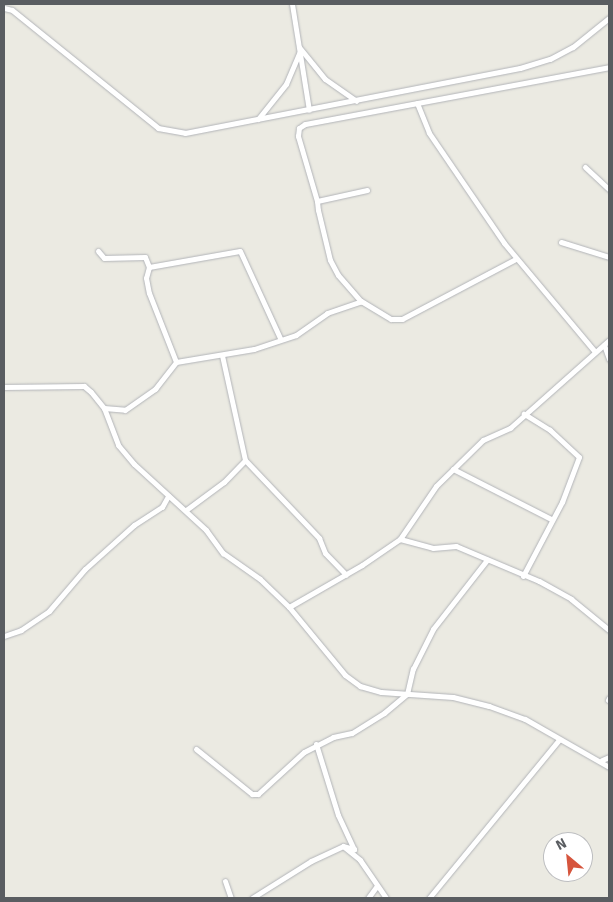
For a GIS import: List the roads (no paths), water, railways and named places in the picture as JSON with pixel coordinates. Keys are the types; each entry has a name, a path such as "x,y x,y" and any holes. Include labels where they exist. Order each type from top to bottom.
{"street":[{"path":"292,4 309,110"},
{"path":"4,8 12,10 158,128 186,133 356,101 550,59 594,33 609,18"},
{"path":"299,49 325,79 356,101"},
{"path":"258,120 286,84 299,49"},
{"path":"516,259 402,319 391,319 362,300 333,268 317,201 298,136 301,126 609,67"},
{"path":"416,103 429,133 516,259 545,288 595,352"},
{"path":"585,167 609,189"},
{"path":"317,201 367,190"},
{"path":"561,242 609,257"},
{"path":"98,251 104,258 141,254 148,266 146,278 149,293 176,362"},
{"path":"148,266 240,251 280,338"},
{"path":"104,408 116,411 135,404 155,389 176,362 254,349 280,338 296,335 327,313 362,300"},
{"path":"289,607 346,575 400,539 436,486 483,440 510,428 609,340"},
{"path":"604,345 609,358"},
{"path":"222,355 245,460 319,538 325,553 346,575"},
{"path":"4,387 84,386 104,408 118,446 168,496 186,510 223,552 260,579 289,607 345,675 360,686 407,694 453,697 489,706 525,719 559,740 602,760 609,767"},
{"path":"523,576 551,519 562,502 579,458 550,430 524,414"},
{"path":"186,510 224,482 245,460"},
{"path":"453,469 551,519"},
{"path":"4,636 21,630 49,611 85,569 134,525 162,506 168,496"},
{"path":"400,539 433,548 456,546 571,599 609,630"},
{"path":"196,749 252,794 258,794 276,774 316,744 352,733 384,713 407,694 413,669 433,629 487,560"},
{"path":"429,898 559,740"},
{"path":"252,898 311,861 343,846 354,849 338,815 316,744"},
{"path":"602,760 609,757"},
{"path":"343,846 360,860 376,887 386,898"},
{"path":"225,881 231,898"},
{"path":"368,898 376,887"}]}
